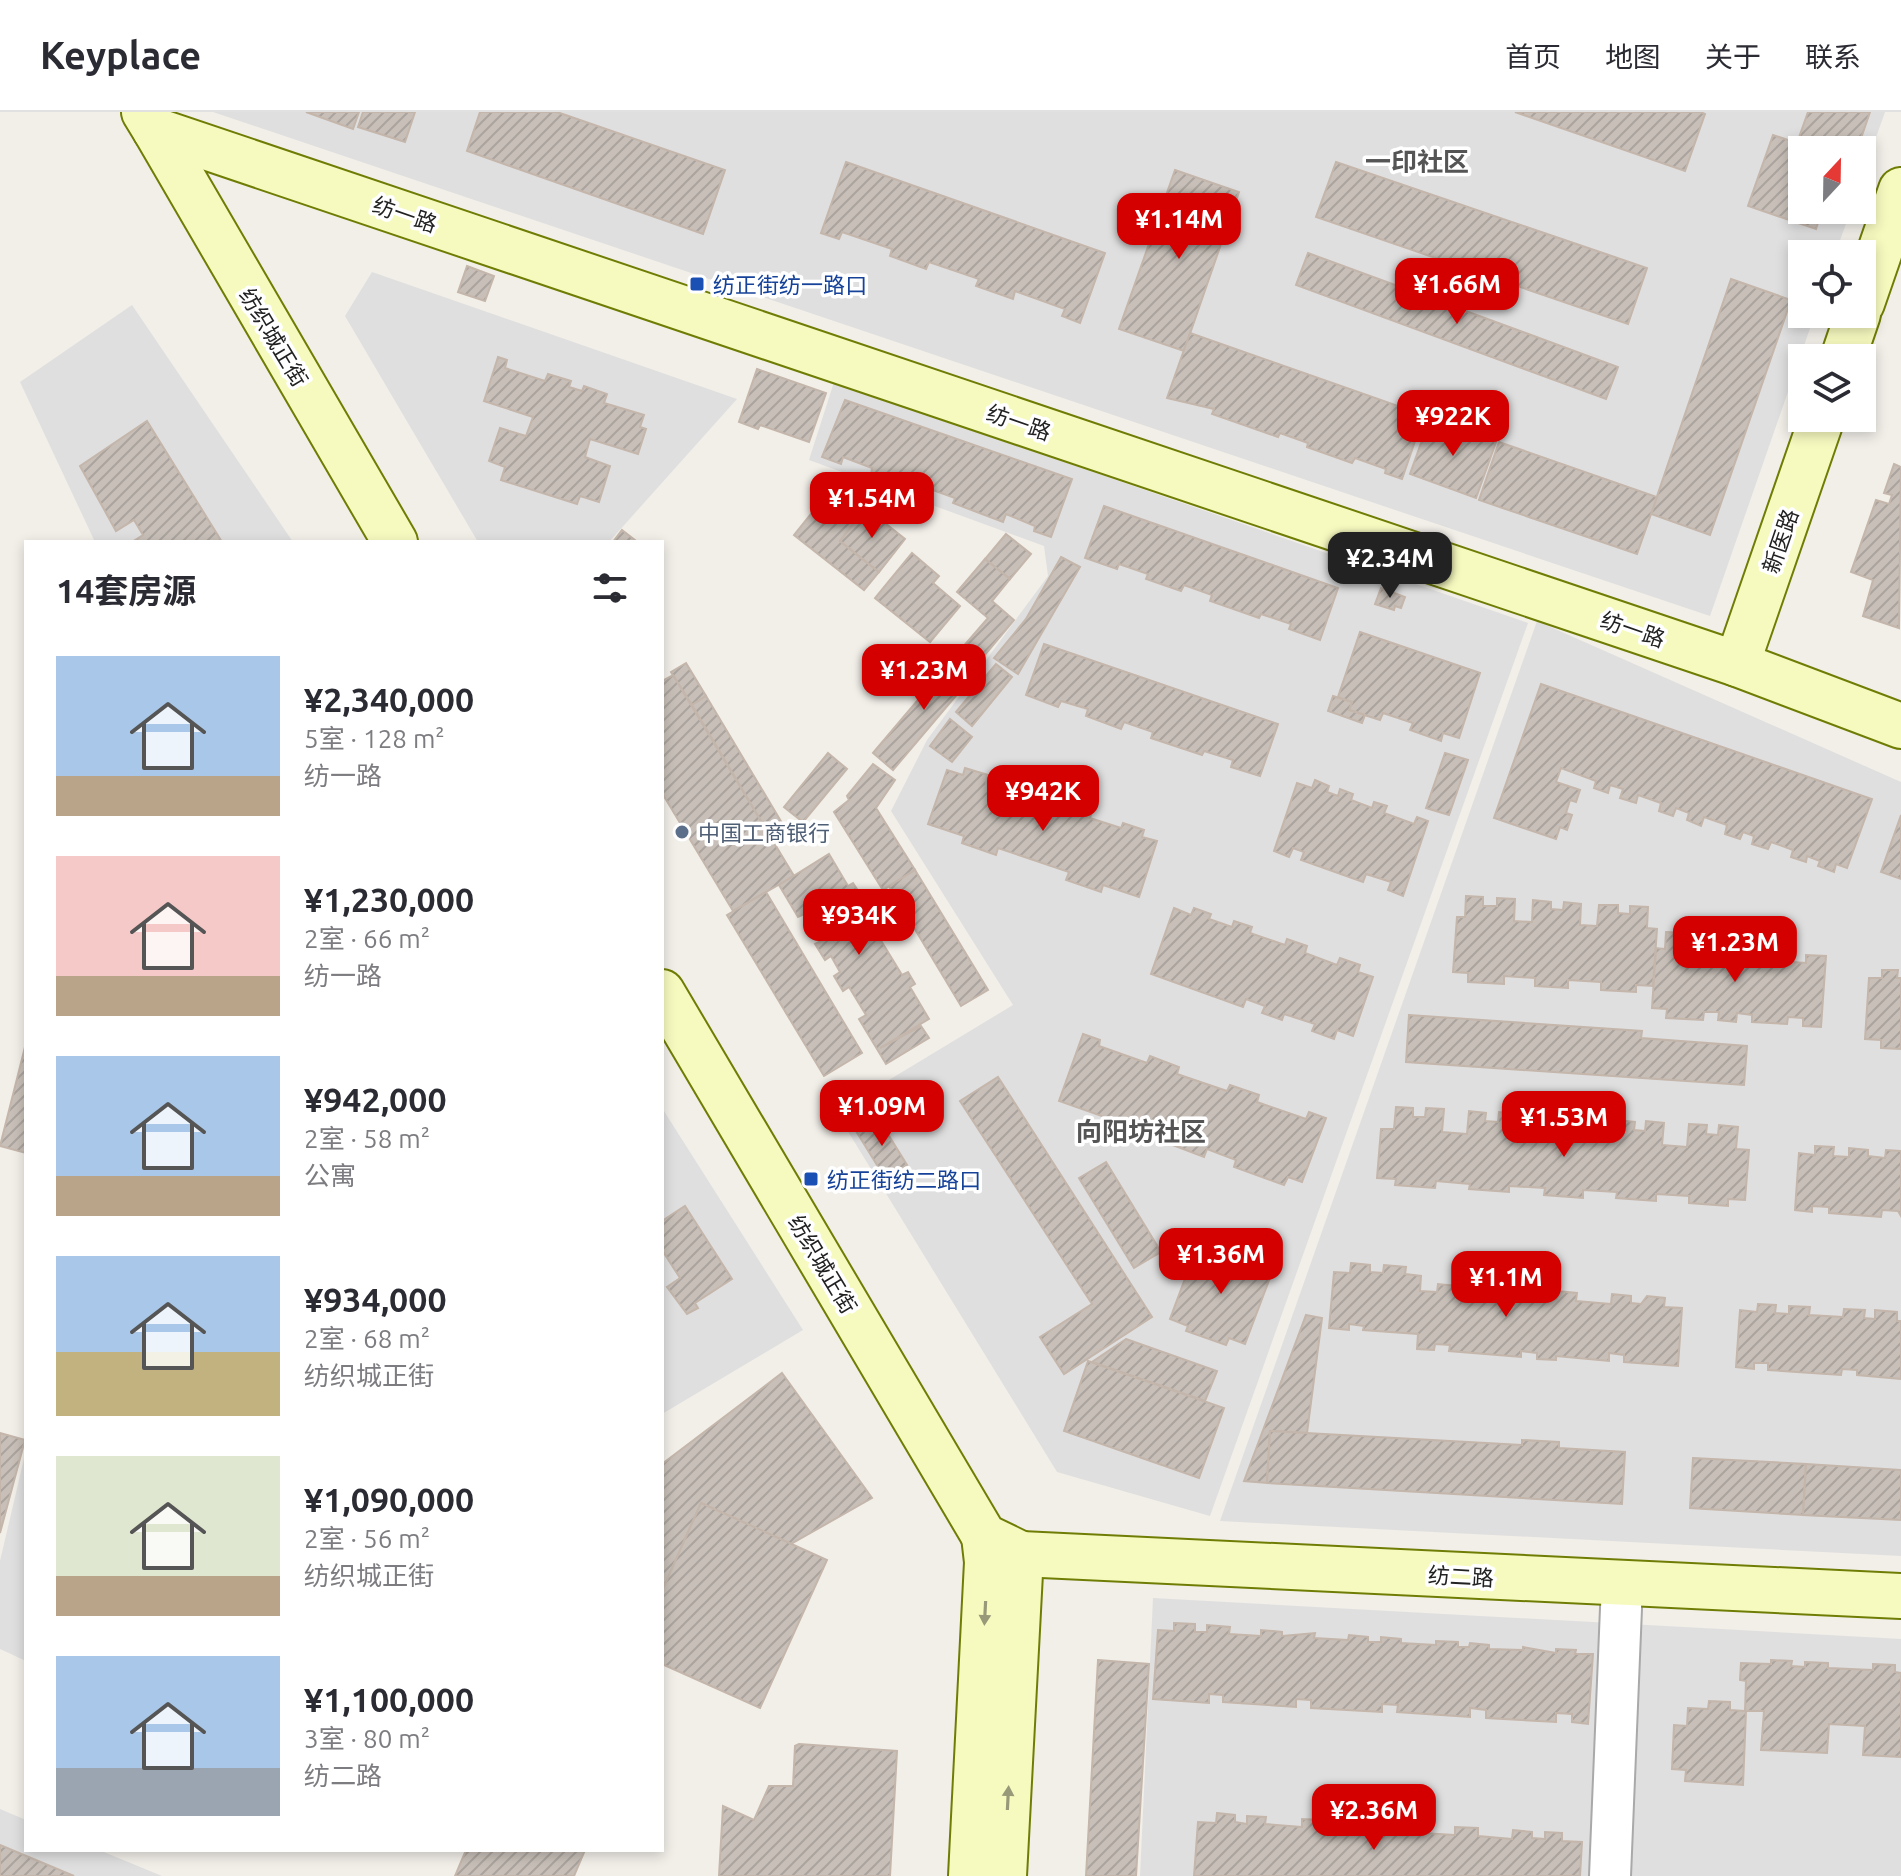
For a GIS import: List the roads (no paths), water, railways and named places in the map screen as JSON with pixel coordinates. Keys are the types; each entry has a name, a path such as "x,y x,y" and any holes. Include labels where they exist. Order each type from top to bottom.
{"street":[{"name":"纺织城正街","path":"149,121 394,540"},
{"name":"纺一路","path":"149,121 1737,664 1901,726"},
{"path":"1876,262 1901,190"},
{"name":"新医路","path":"1737,664 1817,432"},
{"name":"纺织城正街","path":"664,995 997,1550"},
{"path":"971,1876 997,1550"},
{"path":"997,1550 1004,1876"},
{"name":"纺二路","path":"997,1550 1901,1596"},
{"path":"1610,1876 1622,1584"}],"place":[{"name":"纺正街纺一路口","path":"697,284"},
{"name":"中国工商银行","path":"682,832"},
{"name":"纺正街纺二路口","path":"811,1179"}],"district":[{"name":"一印社区","path":"1417,161"},
{"name":"向阳坊社区","path":"1141,1131"}]}
